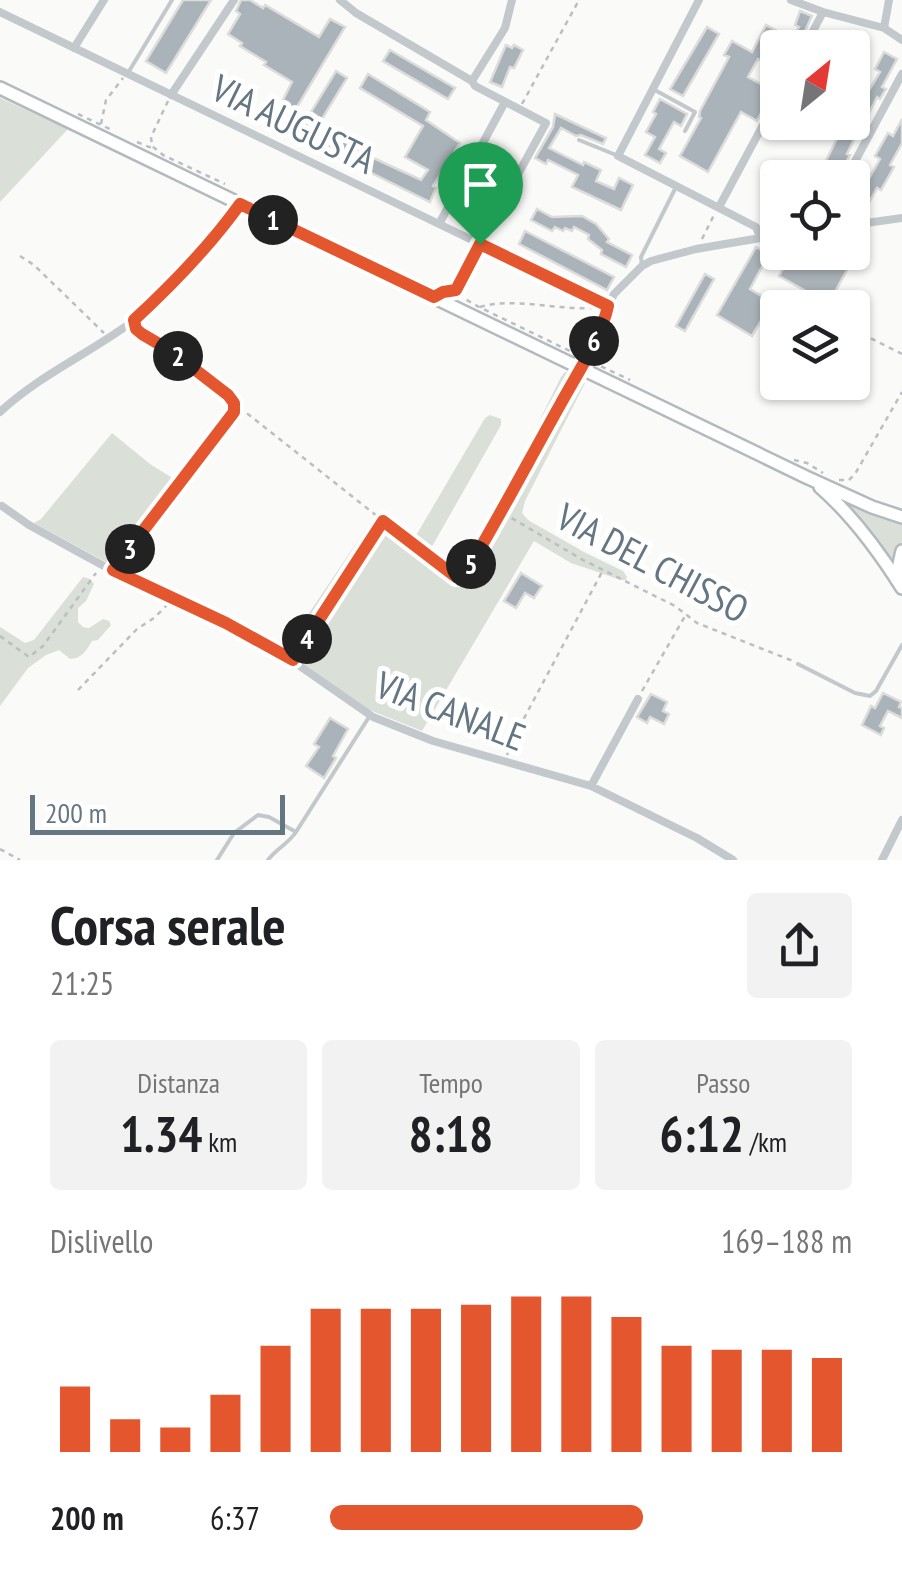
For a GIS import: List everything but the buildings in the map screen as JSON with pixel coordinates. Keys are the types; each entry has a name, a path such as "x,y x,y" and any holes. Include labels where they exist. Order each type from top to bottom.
{"main road":[{"path":"0,88 806,477 902,517"},
{"path":"806,477 841,509 902,588"},
{"path":"902,551 902,588"}],"street":[{"path":"74,48 104,0"},
{"path":"171,95 234,0"},
{"path":"580,368 608,306 620,287 642,266 760,237 756,227 618,156 699,0"},
{"path":"791,0 884,28 902,40"},
{"path":"884,28 889,0"},
{"path":"472,81 501,36 511,12 509,1"},
{"path":"347,2 356,13 475,86 546,123 480,244"},
{"name":"VIA AUGUSTA","path":"0,12 608,306"},
{"path":"814,30 823,12"},
{"path":"856,160 902,74"},
{"path":"439,224 505,102"},
{"path":"719,207 760,131"},
{"path":"0,412 30,386 134,320 216,238 236,202"},
{"path":"870,222 902,218"},
{"name":"VIA CANALE","path":"2,506 102,565 226,623 293,660 370,716 433,741 591,786 733,860"},
{"path":"591,786 638,698"},
{"path":"882,860 902,820"}],"lane":[{"path":"127,74 172,0"},
{"path":"653,89 695,112 685,132"},
{"path":"579,140 618,156"},
{"path":"642,266 641,257 677,186"},
{"path":"798,664 854,694 870,696 902,645"},
{"path":"268,860 296,832 370,716"},
{"path":"216,860 234,833 258,815 269,816 296,832"}],"path":[{"path":"520,110 578,0"},
{"path":"97,135 106,100 127,74"},
{"path":"171,95 151,137 152,146 223,183 236,202"},
{"path":"696,250 719,207"},
{"path":"434,297 456,290 480,244"},
{"path":"20,256 109,337"},
{"path":"479,307 496,302 597,307"},
{"path":"134,320 142,334 216,384 234,403 383,521 293,660"},
{"path":"870,338 902,354"},
{"path":"502,512 580,368"},
{"path":"835,479 849,480 855,474 902,392"},
{"path":"113,570 232,415 234,403"},
{"path":"794,460 826,475"},
{"name":"VIA DEL CHISSO","path":"383,521 456,577 464,576 502,512 675,606 697,624 798,664"},
{"path":"0,636 29,657 43,646 102,565"},
{"path":"504,762 603,570"},
{"path":"78,690 137,629 162,612 172,598"},
{"path":"638,698 686,614"},
{"path":"0,849 20,860"}],"shaded area":[{"path":"0,98 68,129 0,202"},
{"path":"570,371 585,383 522,513 528,520 623,571 626,580 571,563 534,541 422,731 367,709 284,650 374,517 414,539 490,415 501,419 501,425 430,550 454,569 459,568 561,377"},
{"path":"112,433 182,484 117,568 34,523"},
{"path":"841,499 902,521 902,541 894,561"},
{"path":"83,577 94,584 78,608 78,622 89,628 103,619 111,625 77,657 70,659 59,650 28,668 0,706 0,627 25,643 34,640"}],"route":[{"path":"240,204 434,297 456,290 480,244 608,306 585,358 464,576 456,577 383,521 293,660 226,623 113,570 234,412 228,395 142,334 134,320 216,238 240,204"}]}
